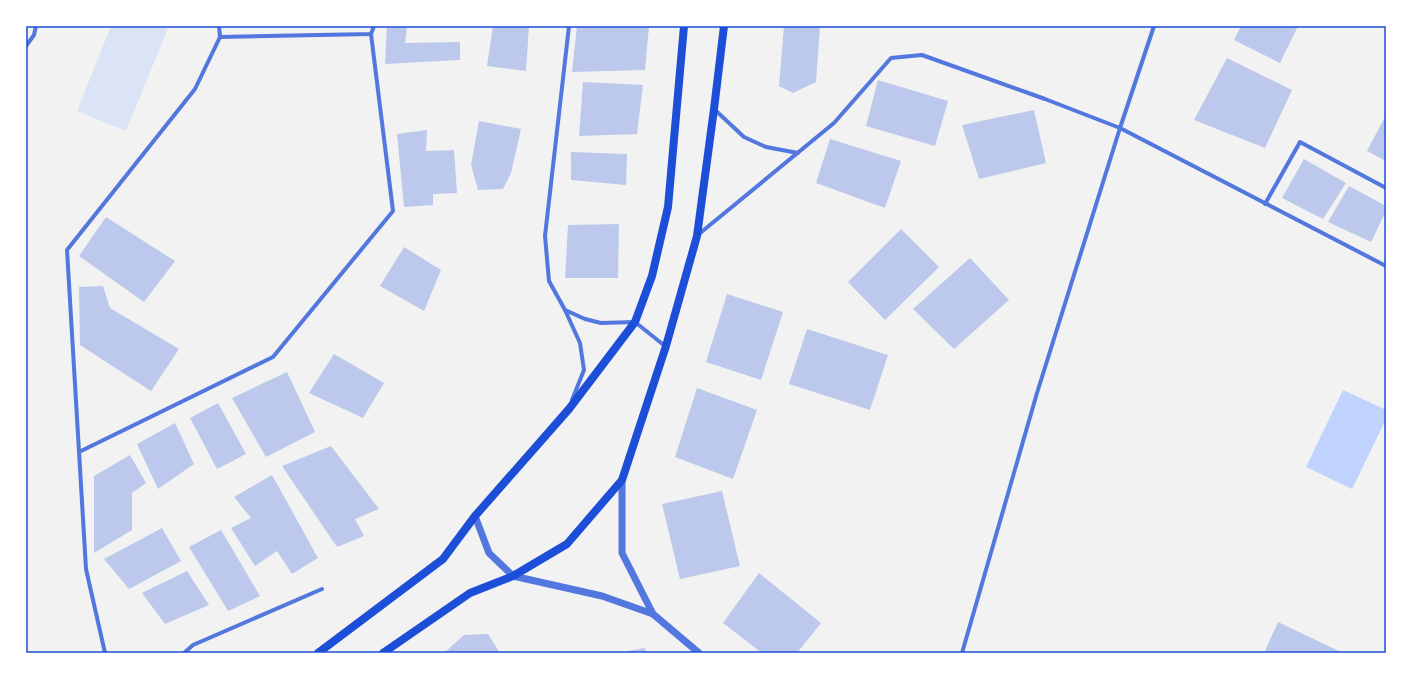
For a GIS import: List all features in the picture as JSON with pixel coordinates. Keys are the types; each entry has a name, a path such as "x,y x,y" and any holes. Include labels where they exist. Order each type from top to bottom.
{"main road":[{"path":"318,653 443,559 475,516 569,409 635,322 652,276 668,207 684,26"},
{"path":"383,653 470,593 513,576 567,544 622,480 666,346 697,236 724,26"}],"street":[{"path":"26,46 34,35 36,26"},
{"path":"105,653 86,569 67,250 195,89 220,37 219,26"},
{"path":"79,452 272,358 393,211 372,34 374,26"},
{"path":"569,26 545,236 549,280 580,342 584,370 569,409"},
{"path":"962,653 1037,393 1120,128 1154,26"},
{"path":"220,37 372,34"},
{"path":"697,236 834,123 891,58 922,56 1045,99 1120,128 1386,266"},
{"path":"714,109 744,138 766,147 798,153"},
{"path":"1265,204 1300,142 1386,188"},
{"path":"565,310 585,319 601,323 635,322 666,346"},
{"path":"622,480 622,553 653,614"},
{"path":"475,516 489,553 513,576 602,596 653,614 700,653"},
{"path":"184,653 193,645 322,589"}],"shaded area":[{"path":"111,26 169,26 126,131 77,111"}],"water":[{"path":"1343,390 1386,410 1386,419 1352,489 1306,467"}],"building":[{"path":"387,26 407,26 405,43 460,42 460,60 385,64"},
{"path":"493,26 529,26 526,71 487,66"},
{"path":"577,26 649,26 645,70 572,72"},
{"path":"784,26 820,26 816,82 793,93 779,86"},
{"path":"1241,26 1298,26 1280,63 1234,40"},
{"path":"1227,58 1292,90 1265,148 1194,120"},
{"path":"878,80 948,101 935,146 866,126"},
{"path":"583,82 643,85 637,134 579,136"},
{"path":"1034,110 1046,163 979,179 962,125"},
{"path":"1386,115 1386,161 1367,151"},
{"path":"479,121 521,129 511,173 503,189 478,190 471,165"},
{"path":"427,130 426,151 454,150 457,193 433,194 433,205 404,207 397,134"},
{"path":"830,139 901,161 885,208 816,183"},
{"path":"571,152 627,154 626,185 571,180"},
{"path":"1304,159 1346,183 1323,219 1282,198"},
{"path":"1349,186 1386,206 1386,211 1371,242 1328,222"},
{"path":"106,217 175,261 144,302 79,256"},
{"path":"619,224 618,278 565,278 568,225"},
{"path":"901,229 939,267 885,320 848,282"},
{"path":"404,247 441,270 424,311 380,286"},
{"path":"970,258 1009,300 954,349 913,309"},
{"path":"103,286 110,308 179,349 151,391 80,345 79,287"},
{"path":"727,294 783,312 761,380 706,362"},
{"path":"807,329 888,355 870,410 789,384"},
{"path":"334,354 384,383 363,418 309,393"},
{"path":"287,372 315,432 266,457 232,398"},
{"path":"697,388 757,410 733,479 675,457"},
{"path":"218,403 246,454 217,469 190,418"},
{"path":"175,423 194,464 158,489 137,444"},
{"path":"331,446 379,509 355,519 364,536 337,547 282,466"},
{"path":"130,455 146,483 132,493 132,530 94,553 94,476"},
{"path":"272,475 318,558 292,574 277,551 255,566 231,528 251,518 234,497"},
{"path":"722,491 740,566 680,579 662,504"},
{"path":"162,528 181,561 129,589 104,559"},
{"path":"221,530 260,596 228,611 189,547"},
{"path":"187,571 209,605 165,624 142,593"},
{"path":"759,573 821,623 797,653 762,653 723,623"},
{"path":"1278,622 1343,653 1264,653"},
{"path":"488,634 500,653 444,653 464,635"},
{"path":"644,648 648,653 626,653 628,651"}]}
